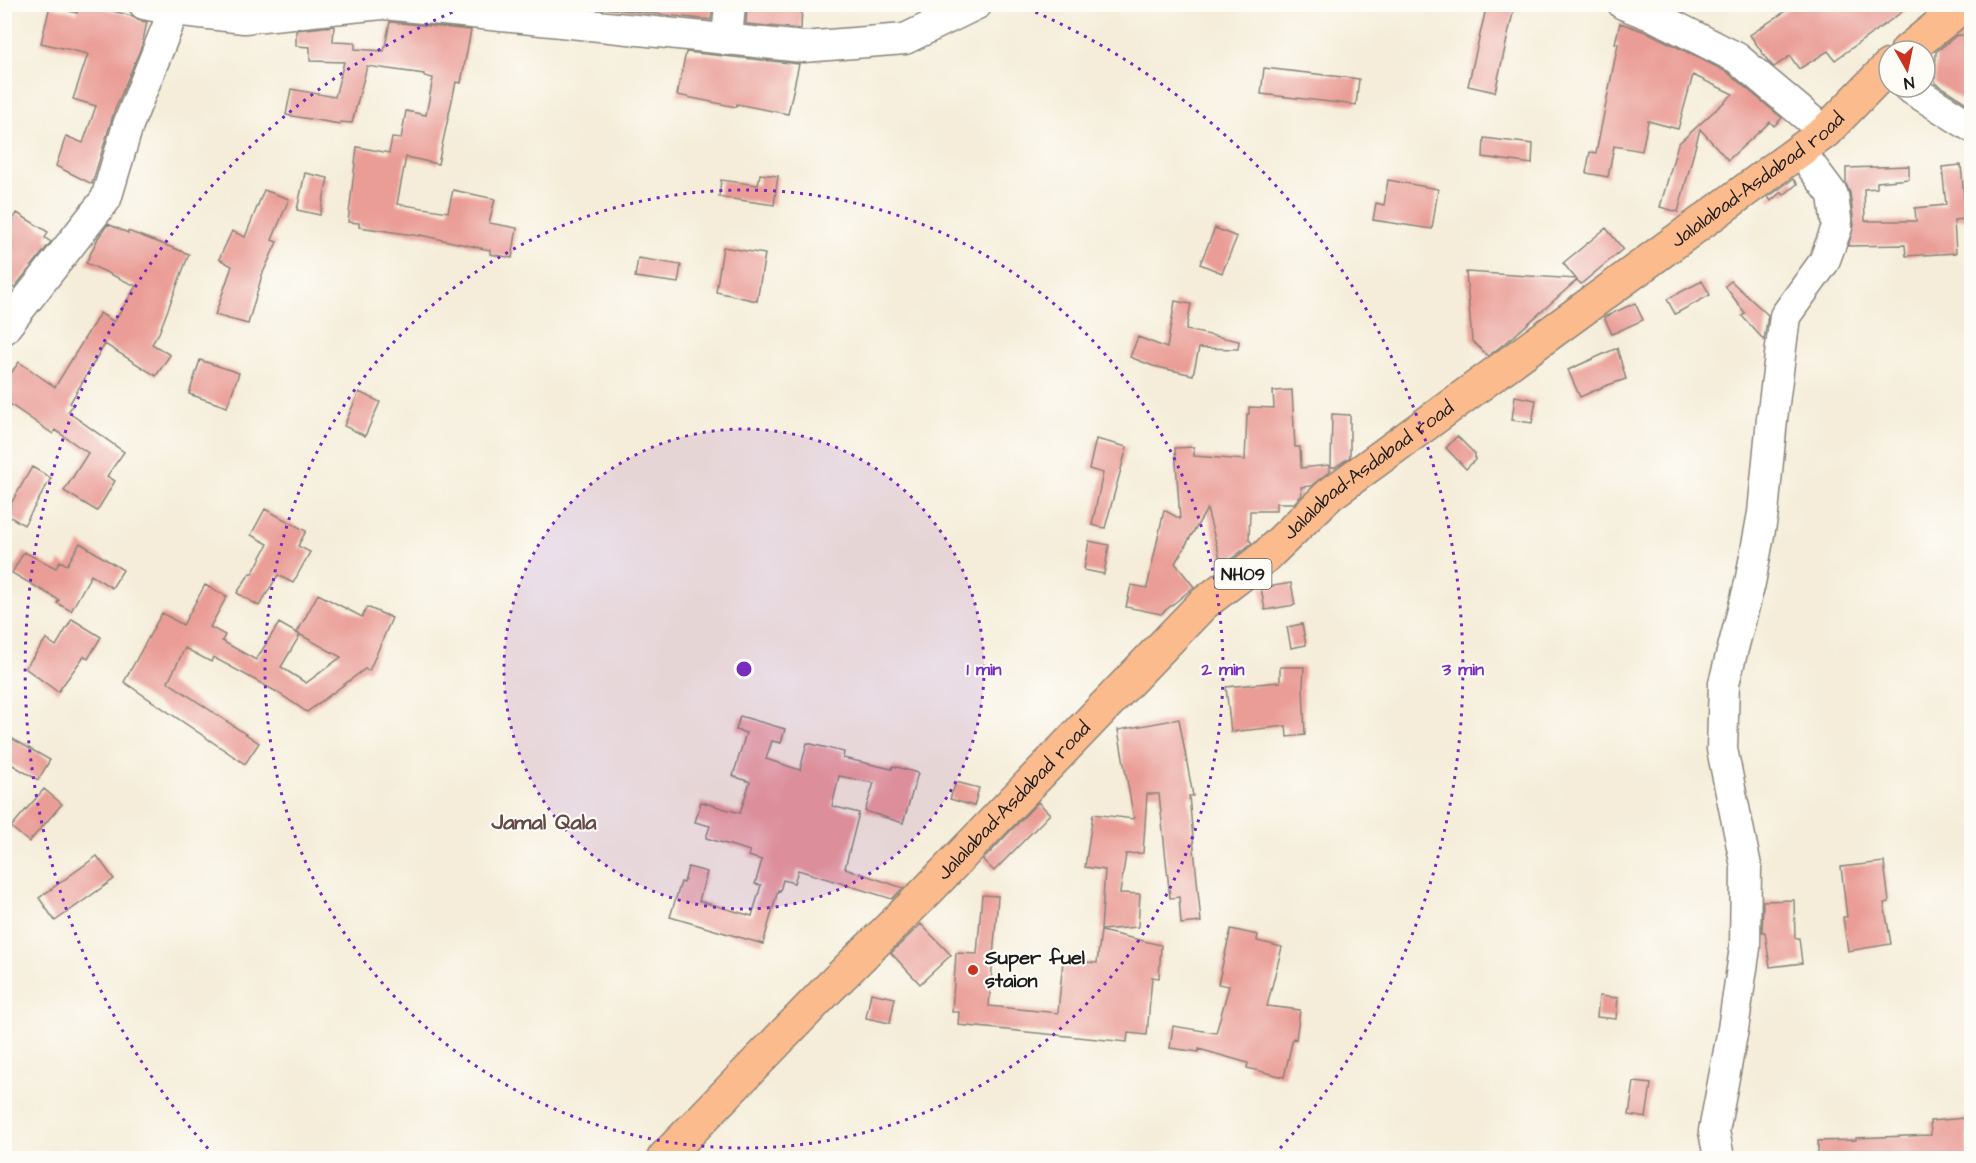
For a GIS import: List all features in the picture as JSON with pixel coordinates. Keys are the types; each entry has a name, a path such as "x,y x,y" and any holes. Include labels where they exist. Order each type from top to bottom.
{"main road":[{"name":"Jalalabad-Asdabad road","path":"1928,39 1965,4"},
{"name":"Jalalabad-Asdabad road","path":"664,1158 927,891 1203,604 1266,556 1329,495 1812,142 1877,86"}],"street":[{"path":"144,4 244,18 383,4 592,15 727,39 802,47 905,39 977,4"},
{"path":"727,39 730,4"},
{"path":"1623,4 1656,16 1737,58 1812,142 1833,195 1838,227 1824,262 1785,316 1763,513 1750,583 1724,683 1722,749 1746,866 1744,948 1733,1029 1714,1131 1719,1158"},
{"path":"4,329 106,199 128,125 174,10"},
{"path":"1934,99 1971,127"}],"building":[{"path":"79,4 87,4 147,22 142,45 114,112 92,184 56,166 66,136 83,143 96,106 73,99 88,54 41,43 50,6 77,13"},
{"path":"569,4 713,4 711,20"},
{"path":"747,4 802,4 801,29 746,24"},
{"path":"1487,4 1515,4 1495,92 1468,86"},
{"path":"1796,4 1913,4 1835,60 1828,51 1799,69 1790,56 1774,67 1750,35"},
{"path":"390,22 471,30 461,83 456,82 438,164 406,157 397,204 448,212 453,190 495,199 489,223 517,228 512,258 490,254 490,250 420,235 359,227 359,223 348,222 357,147 389,153 392,138 401,139 406,111 426,115 433,78 424,76 424,74 367,66 352,123 340,122 340,124 286,115 291,89 335,97 344,62 310,61 310,47 296,46 296,30 334,26 333,42 355,43 355,49 384,51"},
{"path":"1620,23 1649,33 1727,72 1782,118 1774,126 1770,122 1728,160 1700,129 1678,212 1660,207 1678,144 1733,94 1693,75 1678,129 1648,121 1642,151 1614,146 1608,177 1586,173 1590,152 1596,153 1618,44 1615,43"},
{"path":"1957,35 1971,36 1971,106 1937,84 1937,51"},
{"path":"686,52 799,64 788,114 737,104 736,107 677,95"},
{"path":"1264,68 1359,79 1356,105 1261,94"},
{"path":"1484,138 1533,144 1532,164 1483,157"},
{"path":"1961,165 1966,219 1954,220 1956,253 1906,256 1905,245 1848,246 1854,225 1850,193 1846,184 1846,168 1909,166 1909,179 1877,182 1877,188 1864,189 1865,221 1916,221 1915,208 1946,205 1942,167"},
{"path":"305,173 328,178 320,215 297,210"},
{"path":"760,174 778,176 774,205 719,197 721,180 758,185"},
{"path":"1793,179 1797,184 1784,195 1781,192 1771,201 1768,197"},
{"path":"1388,180 1438,189 1432,229 1373,220 1376,203 1384,205"},
{"path":"264,190 289,199 272,240 277,242 262,275 248,324 215,315 232,266 219,259 232,231 245,237"},
{"path":"17,213 48,232 45,238 51,242 14,288 4,282 4,234"},
{"path":"108,224 189,254 159,333 152,344 170,355 156,376 105,344 70,403 73,405 68,412 124,452 107,476 115,481 97,511 64,491 88,453 55,430 53,434 4,400 4,383 19,362 55,387 100,313 114,322 136,286 86,263 98,238"},
{"path":"1215,228 1237,237 1222,273 1200,264"},
{"path":"1606,228 1623,249 1581,284 1577,280 1488,356 1472,341 1466,272 1576,279 1563,263"},
{"path":"723,247 765,254 757,301 716,292"},
{"path":"638,258 681,265 678,283 635,277"},
{"path":"1702,281 1710,295 1675,314 1667,299"},
{"path":"1731,281 1768,315 1764,340 1742,316 1745,313 1725,286"},
{"path":"1175,301 1191,304 1186,330 1239,341 1238,349 1199,348 1193,375 1153,366 1130,357 1138,337 1167,348"},
{"path":"1635,303 1643,320 1612,334 1604,317"},
{"path":"1617,348 1626,379 1580,397 1568,370"},
{"path":"200,360 239,373 227,407 189,394"},
{"path":"1292,390 1295,447 1300,447 1301,468 1329,465 1330,471 1311,486 1301,487 1302,495 1294,503 1276,503 1276,511 1250,511 1249,540 1252,543 1222,566 1207,509 1175,563 1194,587 1161,614 1126,607 1131,585 1147,588 1164,510 1180,519 1175,448 1194,447 1194,456 1245,460 1249,407 1274,408 1273,391"},
{"path":"359,392 380,402 365,436 344,426"},
{"path":"1515,396 1536,400 1532,423 1512,420"},
{"path":"1332,414 1350,415 1350,457 1335,467 1331,467"},
{"path":"1457,436 1475,454 1475,460 1466,469 1446,448"},
{"path":"1096,439 1127,447 1105,528 1092,525 1103,473 1089,469"},
{"path":"32,467 51,478 24,525 5,514"},
{"path":"265,509 306,531 298,546 310,552 293,583 278,575 259,606 237,593 250,573 252,574 268,544 251,535"},
{"path":"1089,541 1109,545 1104,574 1084,570"},
{"path":"80,543 123,570 112,588 91,575 71,611 57,603 59,600 12,573 24,552 56,568 60,561 67,565"},
{"path":"1291,583 1295,605 1265,610 1261,588"},
{"path":"205,585 227,596 210,627 225,635 222,641 256,660 279,623 300,635 281,667 306,683 341,657 297,633 318,594 362,617 367,607 392,618 369,671 365,669 307,712 277,692 213,657 211,662 185,648 168,682 259,743 245,764 124,682 162,613 183,625"},
{"path":"72,619 101,637 88,659 84,656 58,692 25,668 46,639 56,646"},
{"path":"1302,624 1306,645 1291,648 1287,627"},
{"path":"1280,667 1304,667 1305,735 1287,737 1286,726 1231,732 1226,687 1280,682"},
{"path":"740,716 785,729 781,743 772,741 766,759 800,770 807,743 844,752 843,758 892,769 893,766 918,773 903,823 865,811 874,783 839,776 832,806 859,813 845,868 903,888 892,899 798,870 794,883 783,880 780,891 778,890 763,944 670,917 688,867 707,872 699,901 752,916 761,885 755,884 762,860 748,856 750,851 706,838 710,826 695,822 701,802 740,813 750,782 733,776 746,733 736,730"},
{"path":"1179,719 1193,796 1189,796 1201,922 1181,924 1179,897 1170,898 1159,794 1147,794 1143,853 1126,854 1120,893 1140,894 1138,927 1101,930 1105,870 1085,867 1093,814 1134,819 1118,730"},
{"path":"4,734 50,760 38,780 4,760"},
{"path":"956,782 979,788 974,806 950,799"},
{"path":"44,789 62,804 29,842 11,827"},
{"path":"1038,802 1050,814 994,871 983,860"},
{"path":"97,856 114,879 55,921 39,898"},
{"path":"1884,862 1889,902 1884,903 1891,944 1848,951 1843,917 1847,917 1841,867"},
{"path":"982,895 998,896 989,1006 1058,1013 1063,960 1097,963 1101,931 1161,945 1159,978 1152,977 1147,1035 1128,1033 1127,1042 958,1025 959,1012 952,1012 956,953 977,954"},
{"path":"1794,900 1795,938 1799,938 1802,963 1770,967 1765,932 1762,932 1763,901"},
{"path":"921,924 951,955 920,984 891,953"},
{"path":"1231,929 1258,935 1257,941 1282,947 1267,1006 1300,1010 1296,1039 1293,1038 1284,1077 1247,1068 1248,1063 1199,1049 1199,1052 1170,1048 1173,1026 1216,1033 1229,986 1218,984"},
{"path":"871,993 895,998 890,1023 866,1018"},
{"path":"1599,996 1618,998 1616,1019 1597,1017"},
{"path":"1634,1082 1651,1084 1646,1118 1629,1115"},
{"path":"1966,1118 1968,1158 1818,1158 1818,1141 1931,1135 1930,1121"}],"place":[{"name":"Super fuel staion","path":"973,970"}],"district":[{"name":"Jamal Qala","path":"544,822"}]}
